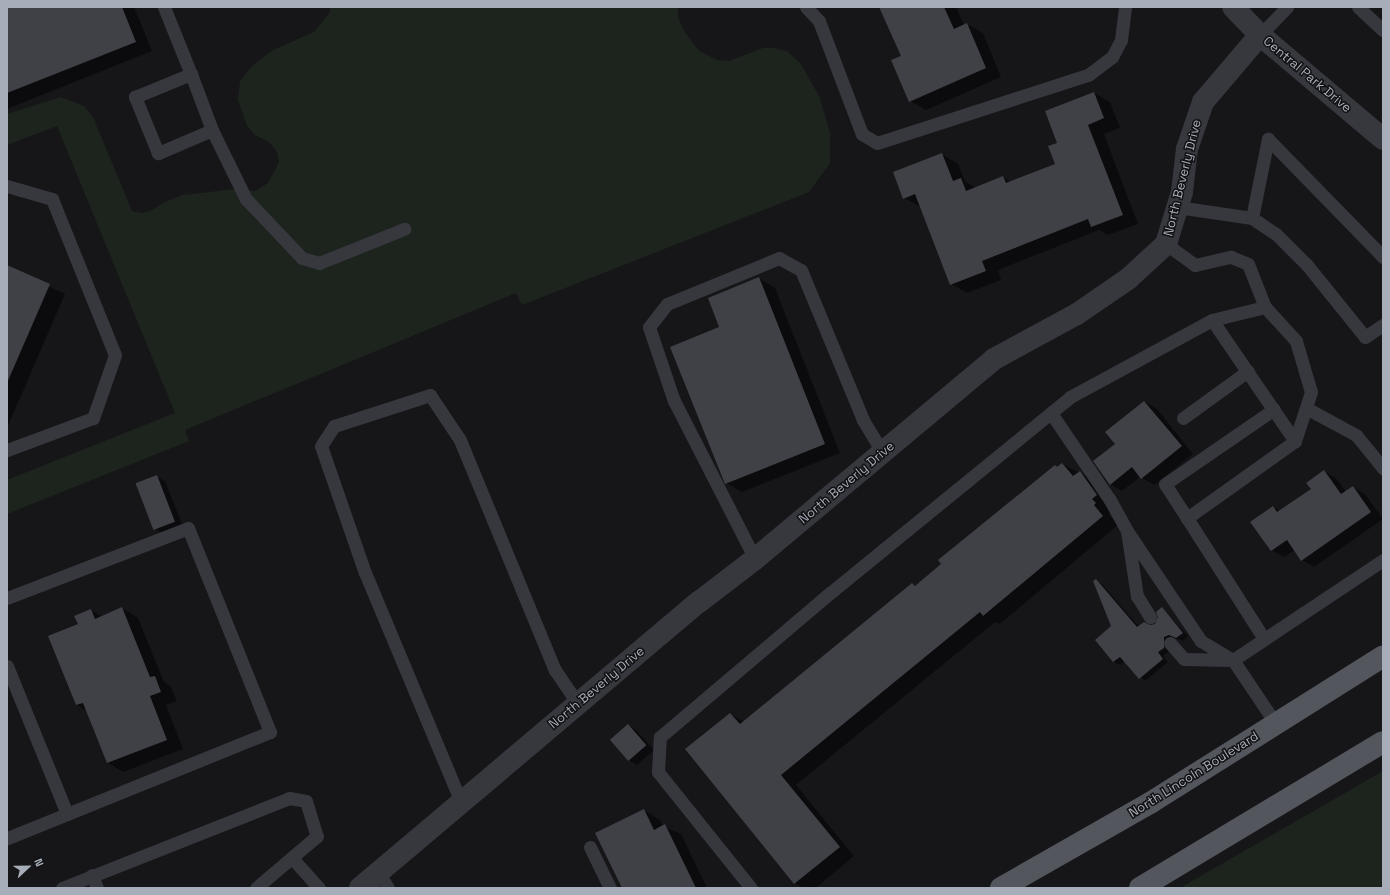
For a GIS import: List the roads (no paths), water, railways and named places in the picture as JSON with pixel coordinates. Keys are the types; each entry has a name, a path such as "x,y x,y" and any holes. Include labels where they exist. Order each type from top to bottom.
{"main road":[{"name":"North Lincoln Boulevard","path":"1001,888 1150,803 1383,656"},
{"path":"1140,888 1383,742"}],"street":[{"name":"Central Park Drive","path":"1233,7 1260,35 1383,139"},
{"name":"North Beverly Drive","path":"360,888 383,880 461,802 883,453 994,359 1077,314 1128,279 1166,244 1177,207 1188,149 1203,102 1260,35"}],"lane":[{"path":"164,7 212,130 246,199 302,258 319,264 404,229"},
{"path":"806,7 819,21 862,134 877,143 1088,75 1112,57 1121,40 1125,7"},
{"path":"1260,35 1287,7"},
{"path":"1358,7 1383,30"},
{"path":"191,74 135,97 158,153 212,130"},
{"path":"1252,218 1268,139 1383,257"},
{"path":"7,186 52,199 115,355 94,418 7,450"},
{"path":"1177,207 1252,218 1276,234 1307,265 1365,337 1383,325"},
{"path":"1166,244 1195,265 1231,257 1248,264 1264,307 1296,341 1312,392 1295,441 1187,518"},
{"path":"755,559 674,401 649,327 667,304 779,258 802,270 863,420 883,453"},
{"path":"751,888 658,772 660,737 830,592 1070,397 1212,320 1264,307"},
{"path":"1212,320 1295,441"},
{"path":"1183,418 1248,371"},
{"path":"461,802 365,573 321,446 334,426 430,394 460,440 555,670 578,704"},
{"path":"1306,408 1356,435 1383,468"},
{"path":"1264,638 1165,484 1274,409"},
{"path":"1051,413 1110,500 1127,531 1201,641 1232,660 1276,724"},
{"path":"7,598 188,528 270,732 7,838"},
{"path":"1127,531 1137,596 1150,617"},
{"path":"1170,643 1184,660 1232,660 1383,560"},
{"path":"7,666 67,814"},
{"path":"62,888 289,798 306,800 317,836 256,888"},
{"path":"590,847 610,888"},
{"path":"292,858 319,888"},
{"path":"92,875 97,888"}]}
